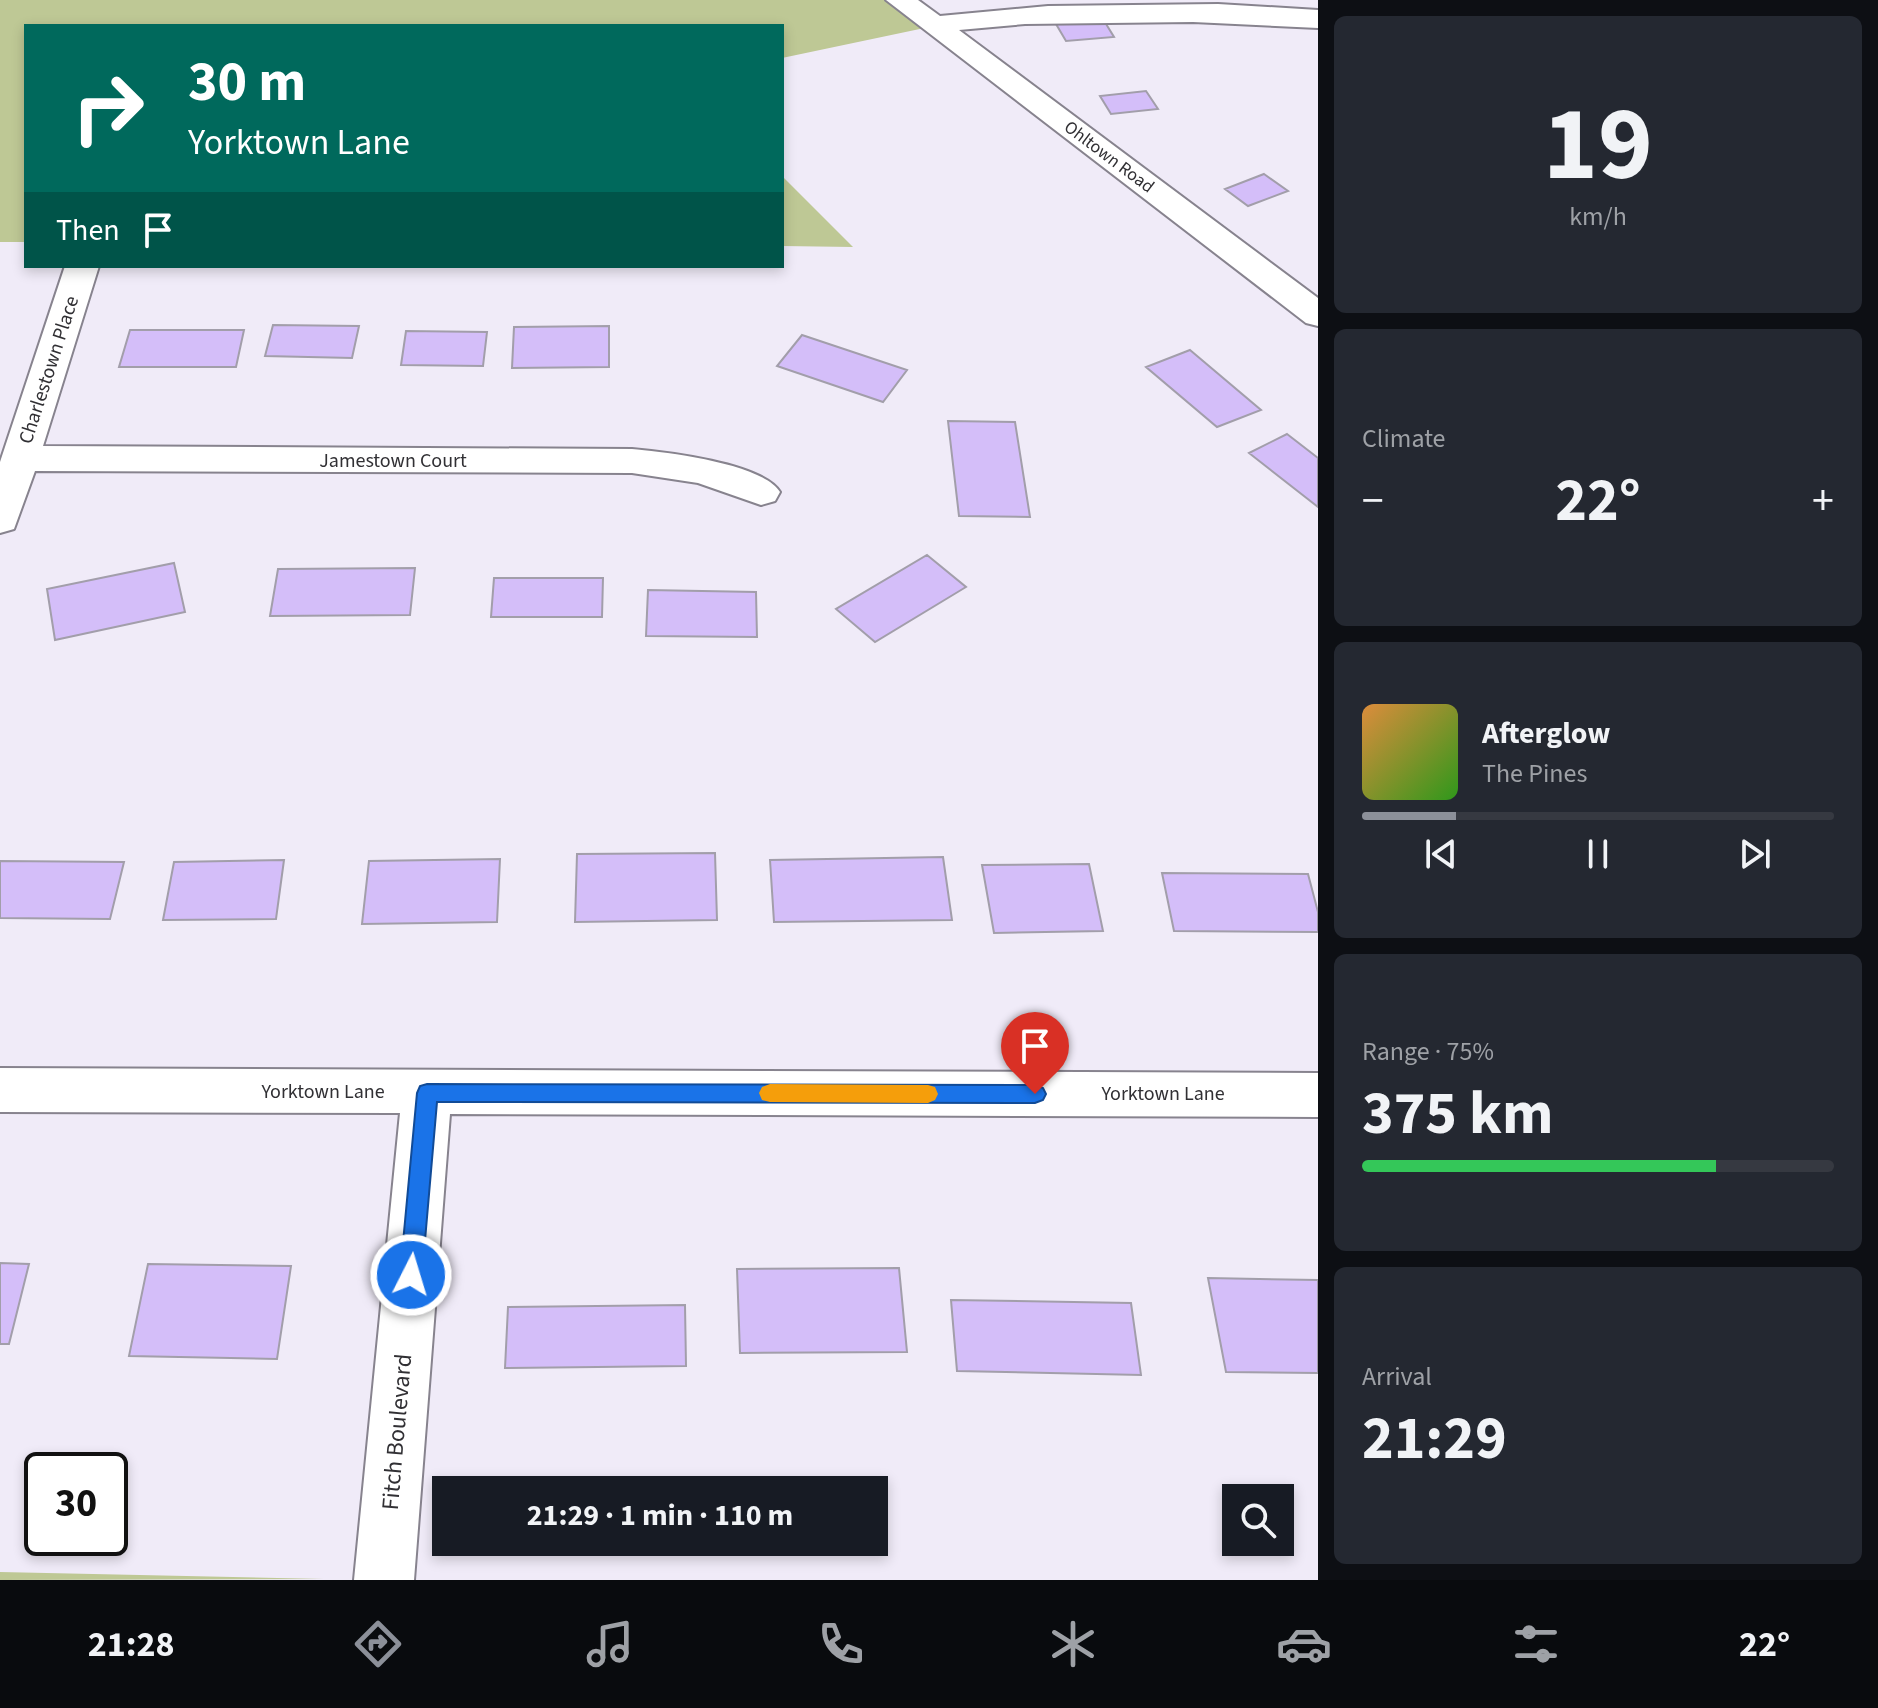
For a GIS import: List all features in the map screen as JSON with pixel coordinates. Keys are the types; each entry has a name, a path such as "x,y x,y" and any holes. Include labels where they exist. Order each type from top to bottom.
{"street":[{"name":"Ohltown Road","path":"900,0 1318,315"},
{"path":"934,26 967,19 1039,15 1252,14 1318,19"},
{"name":"Charlestown Place","path":"0,520 81,268"},
{"name":"Jamestown Court","path":"21,458 632,461 690,467 720,474 761,492"},
{"name":"Yorktown Lane","path":"0,1090 1318,1095"},
{"name":"Fitch Boulevard","path":"384,1580 427,1093"}],"green space":[{"path":"0,0 900,0 934,26 784,58 784,24 24,24 24,242 0,242"},
{"path":"784,178 853,247 784,246"},
{"path":"0,1572 324,1579 0,1580"}],"building":[{"path":"1103,19 1114,37 1066,41 1056,24"},
{"path":"1146,91 1158,109 1111,114 1100,96"},
{"path":"1264,174 1288,191 1248,206 1225,189"},
{"path":"273,325 359,326 352,358 265,356"},
{"path":"609,326 609,367 512,368 514,327"},
{"path":"130,330 244,330 236,367 119,367"},
{"path":"406,331 487,332 483,366 401,365"},
{"path":"802,335 907,370 883,402 777,366"},
{"path":"1190,350 1261,410 1217,427 1146,367"},
{"path":"948,421 1015,422 1030,517 959,516"},
{"path":"1287,434 1318,458 1318,507 1249,453"},
{"path":"927,555 966,587 875,642 836,609"},
{"path":"174,563 185,612 55,640 47,589"},
{"path":"415,568 410,615 270,616 278,569"},
{"path":"494,578 603,578 602,617 491,617"},
{"path":"648,590 756,592 757,637 646,636"},
{"path":"715,853 717,920 575,922 577,854"},
{"path":"943,857 952,920 774,922 770,860"},
{"path":"500,859 497,922 362,924 369,861"},
{"path":"284,860 276,919 163,920 174,862"},
{"path":"0,861 124,862 110,919 0,918"},
{"path":"1089,864 1103,931 994,933 982,865"},
{"path":"1162,873 1308,874 1318,912 1318,932 1174,931"},
{"path":"0,1263 29,1264 9,1344 0,1344"},
{"path":"148,1264 291,1266 277,1359 129,1356"},
{"path":"899,1268 907,1352 740,1353 737,1269"},
{"path":"1208,1278 1318,1280 1318,1373 1226,1372"},
{"path":"951,1300 1131,1303 1141,1375 957,1371"},
{"path":"685,1305 686,1366 505,1368 508,1307"}],"slow traffic":[{"path":"770,1093 928,1094"}],"route":[{"path":"411,1275 427,1093 1035,1094"}]}
